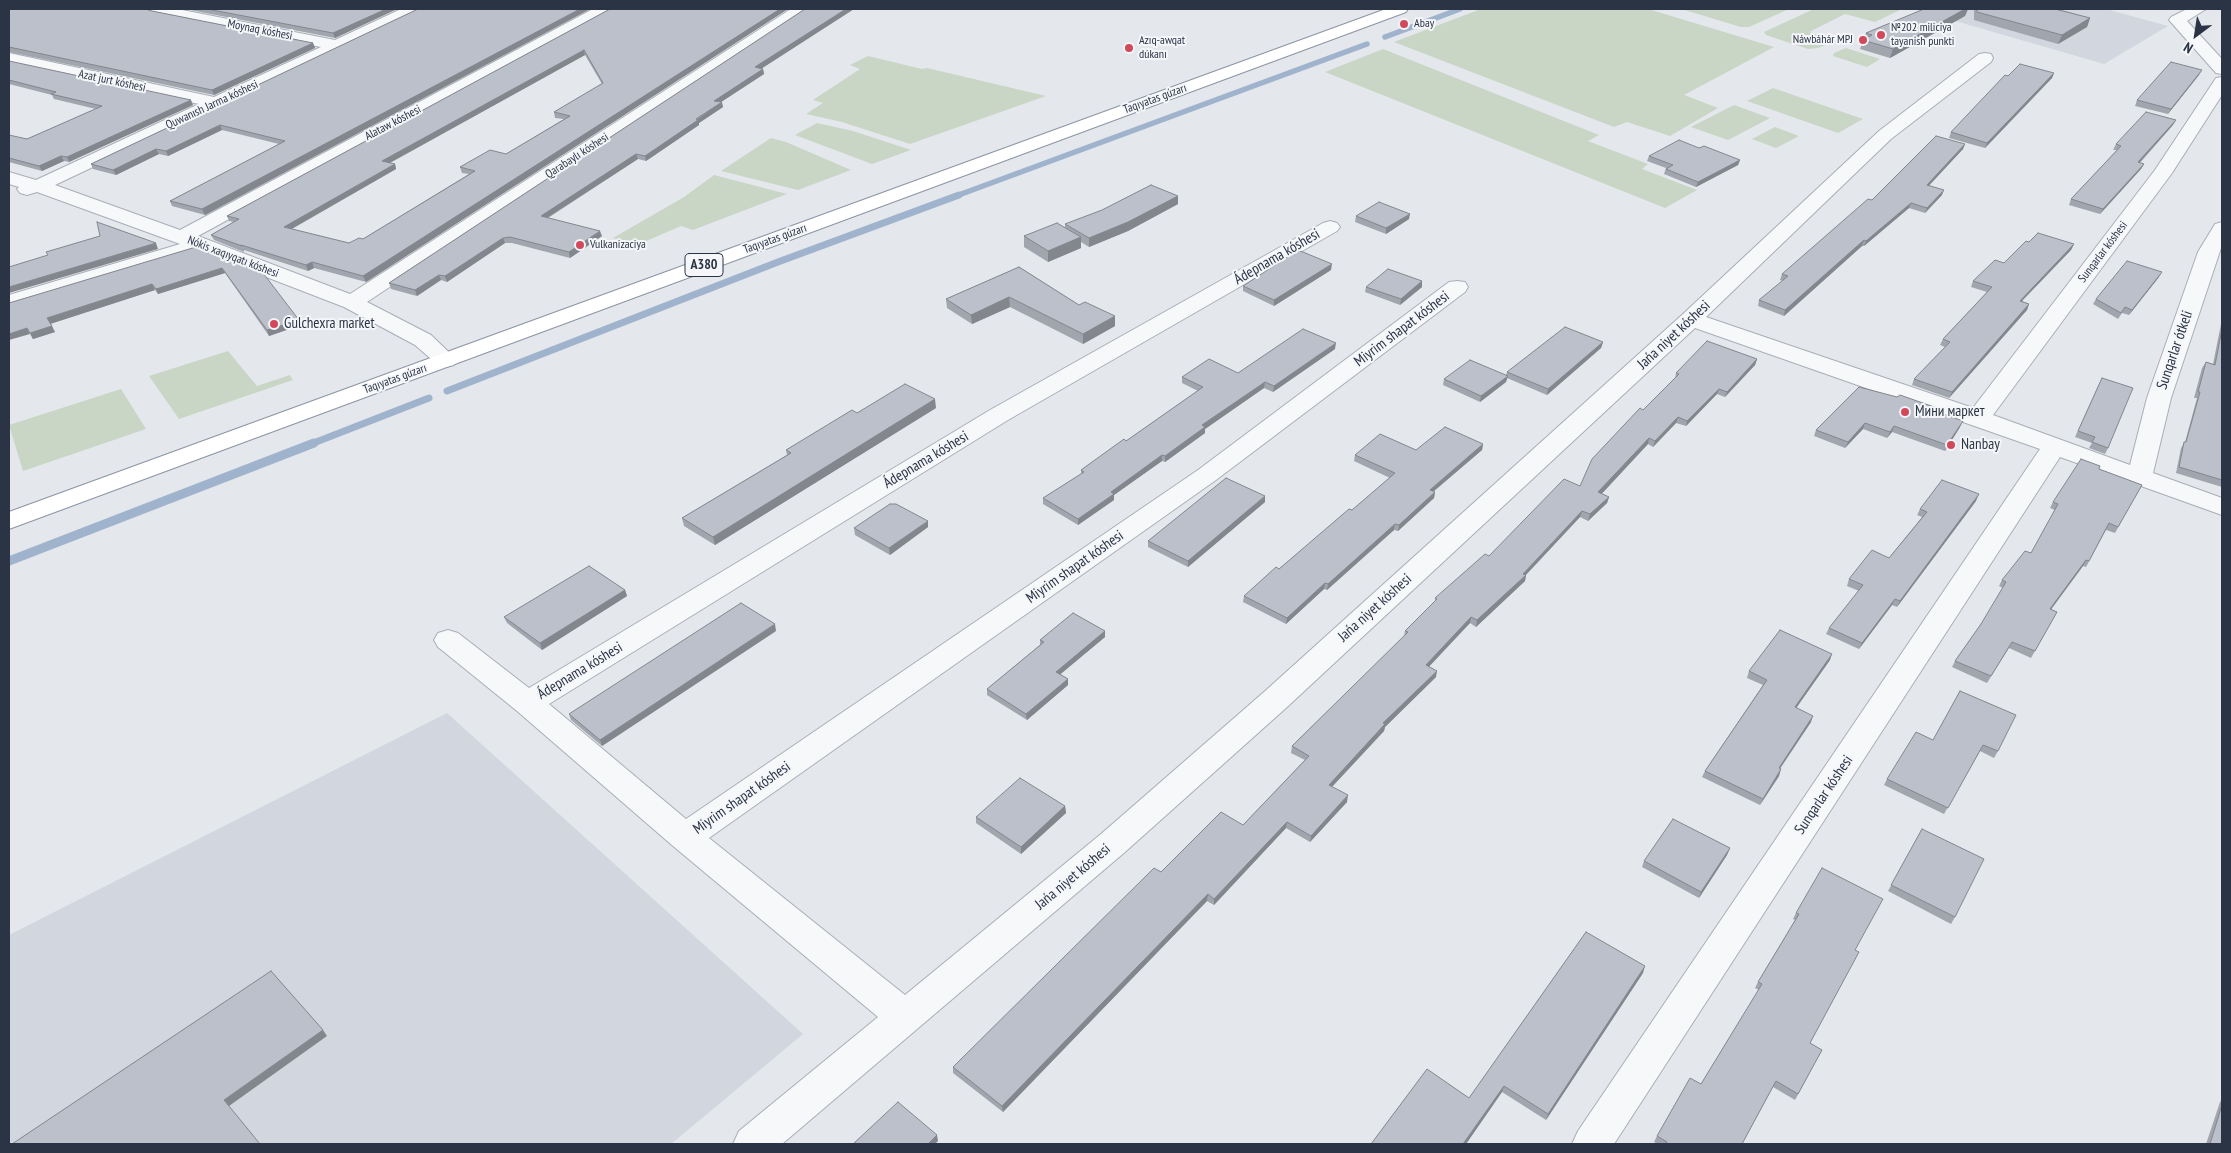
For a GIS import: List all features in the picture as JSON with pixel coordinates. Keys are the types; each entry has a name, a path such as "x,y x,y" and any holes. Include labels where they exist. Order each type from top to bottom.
{"highway":[{"name":"Taqıyatas gúzarı","path":"9,521 1400,9"}],"street":[{"name":"Moynaq kóshesi","path":"154,9 337,45"},
{"name":"Quwanısh Jarma kóshesi","path":"9,194 38,186 413,9"},
{"name":"Alataw kóshesi","path":"9,302 190,241 604,9"},
{"name":"Qarabaylı kóshesi","path":"352,302 801,9"},
{"path":"2198,9 2176,20 2222,68"},
{"name":"Azat jurt kóshesi","path":"9,58 216,103"},
{"name":"Jańa niyet kóshesi","path":"753,1144 1113,844 1275,700 1691,319 1885,135 1985,58"},
{"name":"Sunqarlar kóshesi","path":"1978,418 2162,173 2222,82"},
{"name":"Nókis xaqıyqatı kóshesi","path":"9,178 38,186 352,302 423,340 446,360"},
{"name":"Ádepnama kóshesi","path":"528,703 999,415 1330,227"},
{"name":"Sunqarlar ótkeli","path":"2139,477 2158,398 2208,252 2222,228"},
{"name":"Miyrim shapat kóshesi","path":"685,837 1207,475 1458,287"},
{"path":"1691,319 1978,418 2222,507"},
{"name":"Sunqarlar kóshesi","path":"1592,1144 2055,446"},
{"path":"448,640 528,703 685,837 905,1018"}],"shaded area":[{"path":"1914,9 2106,9 2168,26 2104,64"},
{"path":"447,713 803,1034 671,1144 9,1144 9,935"}],"green space":[{"path":"1481,9 1648,9 1774,47 1684,95 1718,108 1670,136 1627,122 1614,127 1394,42"},
{"path":"1681,9 1789,9 1749,27 1741,27"},
{"path":"1814,9 1900,10 1875,22 1845,14 1809,32 1836,41 1818,48 1808,49 1766,35 1764,32"},
{"path":"1846,48 1880,59 1867,67 1833,56 1834,53"},
{"path":"1383,49 1599,135 1588,141 1648,164 1642,169 1697,190 1665,208 1325,72"},
{"path":"868,56 1046,96 910,144 842,122 806,114 823,103 813,100 860,69 850,65"},
{"path":"1773,88 1863,119 1838,133 1747,101"},
{"path":"1734,105 1770,118 1728,140 1691,127"},
{"path":"817,123 853,131 911,150 872,164 795,135"},
{"path":"1775,127 1799,136 1776,148 1752,139"},
{"path":"771,138 786,142 851,170 798,190 721,171"},
{"path":"714,175 787,194 693,230 681,226 637,245 613,238 684,197"},
{"path":"228,351 257,386 290,375 293,380 179,419 149,376"},
{"path":"121,389 146,429 23,471 9,425"}],"building":[{"path":"9,9 145,9 313,43 212,90 9,47"},
{"path":"207,9 386,9 333,33"},
{"path":"418,9 580,9 202,209 170,201 285,141 220,125 166,151 156,149 113,170 91,164"},
{"path":"610,9 780,9 363,276 312,262 306,265 211,235 239,219 227,216","holes":["584,50 603,83 554,112 570,116 506,154 490,150 460,167 475,171 363,239 359,238 349,243 284,227 395,164 382,161"]},
{"path":"805,9 846,9 755,67 763,69 714,101 722,102 645,156 636,154 541,216 600,231 569,252 510,237 503,238 445,276 439,275 415,290 389,283"},
{"path":"1924,9 1965,9 1893,49 1863,40 1872,35 1866,33"},
{"path":"1977,9 2055,9 2090,18 2062,35 1977,12"},
{"path":"9,61 191,100 67,157 61,156 39,166 9,158 9,135 27,139 102,106 51,94 56,92 9,80"},
{"path":"2171,62 2202,70 2171,109 2137,100"},
{"path":"2020,64 2054,73 1987,143 1951,132 2005,75 2008,76"},
{"path":"2146,112 2176,120 2138,162 2144,164 2103,209 2071,199 2121,146 2116,144"},
{"path":"1936,136 1965,144 1927,185 1944,190 1927,208 1911,203 1866,241 1864,240 1785,310 1759,300 1788,276 1782,274 1868,199 1872,200"},
{"path":"1679,140 1699,148 1704,146 1740,160 1698,182 1666,169 1673,165 1649,156"},
{"path":"1151,185 1178,196 1128,222 1089,238 1065,224 1102,210"},
{"path":"1379,202 1410,214 1386,228 1356,216"},
{"path":"97,222 156,243 9,287 9,267 48,255 46,252 100,236"},
{"path":"1057,223 1081,237 1048,251 1024,236"},
{"path":"2038,233 2074,244 2020,301 2029,304 1952,392 1914,379 1950,342 1943,339 1992,287 1973,281 1995,260 2004,263 2026,241 2029,242"},
{"path":"196,247 263,273 299,320 267,330 222,268 156,289 152,284 47,318 52,326 30,333 27,328 9,334 9,303"},
{"path":"1298,250 1332,264 1274,300 1243,286"},
{"path":"2127,261 2162,272 2132,310 2125,307 2121,313 2096,299"},
{"path":"1019,267 1079,305 1085,302 1115,316 1083,334 1009,297 971,315 946,299"},
{"path":"1388,269 1422,281 1401,299 1366,287"},
{"path":"1565,327 1603,342 1548,389 1507,372"},
{"path":"1303,329 1336,343 1274,386 1265,382 1202,425 1205,427 1165,456 1162,455 1111,492 1114,494 1078,519 1043,498 1084,472 1081,470 1124,439 1126,441 1203,387 1182,377 1209,359 1238,373"},
{"path":"2222,329 2222,480 2179,467 2184,442 2186,442 2200,392 2198,392 2206,362 2215,365"},
{"path":"1707,341 1757,359 1727,392 1719,389 1687,421 1678,417 1655,441 1649,438 1598,492 1609,497 1590,514 1582,511 1523,574 1526,575 1477,620 1471,617 1426,665 1437,671 1383,723 1385,724 1329,785 1348,795 1311,836 1287,822 1214,899 1208,894 1002,1106 953,1067 1154,868 1161,872 1221,812 1243,825 1309,756 1292,746 1408,632 1405,631 1437,599 1435,598 1485,554 1489,556 1564,479 1580,486 1592,459 1640,408 1643,410 1679,374 1676,373"},
{"path":"1470,360 1508,376 1481,396 1444,379"},
{"path":"2102,378 2133,388 2108,448 2092,442 2095,437 2078,431"},
{"path":"905,384 935,399 713,537 682,518 791,453 786,450 852,410 857,413"},
{"path":"1859,387 1897,397 1900,395 1937,408 1935,411 1963,421 1947,445 1894,426 1890,432 1865,423 1848,442 1816,430"},
{"path":"1445,427 1483,444 1430,490 1435,492 1399,525 1395,524 1287,618 1244,596 1276,567 1279,569 1349,509 1352,510 1395,473 1355,455 1380,434 1416,450"},
{"path":"2081,459 2100,466 2099,469 2142,485 2118,527 2109,523 2089,561 2086,560 2050,609 2057,612 2035,651 2012,642 1991,676 1955,661 1981,624 2006,582 2002,580 2025,551 2031,553 2058,504 2053,502"},
{"path":"1226,478 1265,496 1188,561 1148,541"},
{"path":"1942,480 1979,494 1900,601 1895,599 1862,643 1829,628 1863,585 1849,579 1872,550 1889,558 1927,512 1920,509"},
{"path":"890,504 896,504 928,521 889,548 854,528"},
{"path":"589,566 625,590 540,643 504,617"},
{"path":"741,603 775,624 600,740 569,714"},
{"path":"1073,613 1105,631 1056,672 1068,679 1026,714 987,689 1044,642 1040,640"},
{"path":"1780,630 1832,654 1795,707 1813,716 1779,768 1781,769 1763,799 1705,771 1767,680 1749,671"},
{"path":"1960,691 2016,715 1998,751 1983,745 1948,808 1887,779 1916,732 1933,740"},
{"path":"1020,778 1065,806 1021,847 976,817"},
{"path":"1673,819 1730,848 1701,892 1644,861"},
{"path":"1922,829 1984,859 1955,917 1891,885"},
{"path":"1822,868 1883,899 1855,950 1859,952 1810,1043 1822,1050 1798,1094 1776,1081 1742,1144 1666,1144 1667,1142 1657,1136 1690,1078 1701,1084 1762,984 1758,982 1799,914 1796,913"},
{"path":"1586,932 1645,966 1548,1114 1504,1086 1463,1144 1371,1144 1427,1069 1469,1098"},
{"path":"271,971 323,1030 224,1100 260,1144 12,1144"},
{"path":"898,1102 937,1135 928,1144 853,1144"},
{"path":"2222,1105 2222,1144 2210,1144"}],"waterway":[{"path":"1385,37 1460,9"},
{"path":"956,196 1367,44"},
{"path":"447,391 778,262 959,195"},
{"path":"311,444 429,398"},
{"path":"9,561 314,443"}],"place":[{"name":"Abay","path":"1404,24"},
{"name":"№202 miliciya tayanish punkti","path":"1881,35"},
{"name":"Náwbáhár MPJ","path":"1863,40"},
{"name":"Azıq-awqat dúkanı","path":"1129,48"},
{"name":"Vulkanizaciya","path":"580,245"},
{"name":"Gulchexra market","path":"274,324"},
{"name":"Мини маркет","path":"1905,412"},
{"name":"Nanbay","path":"1951,445"}]}
